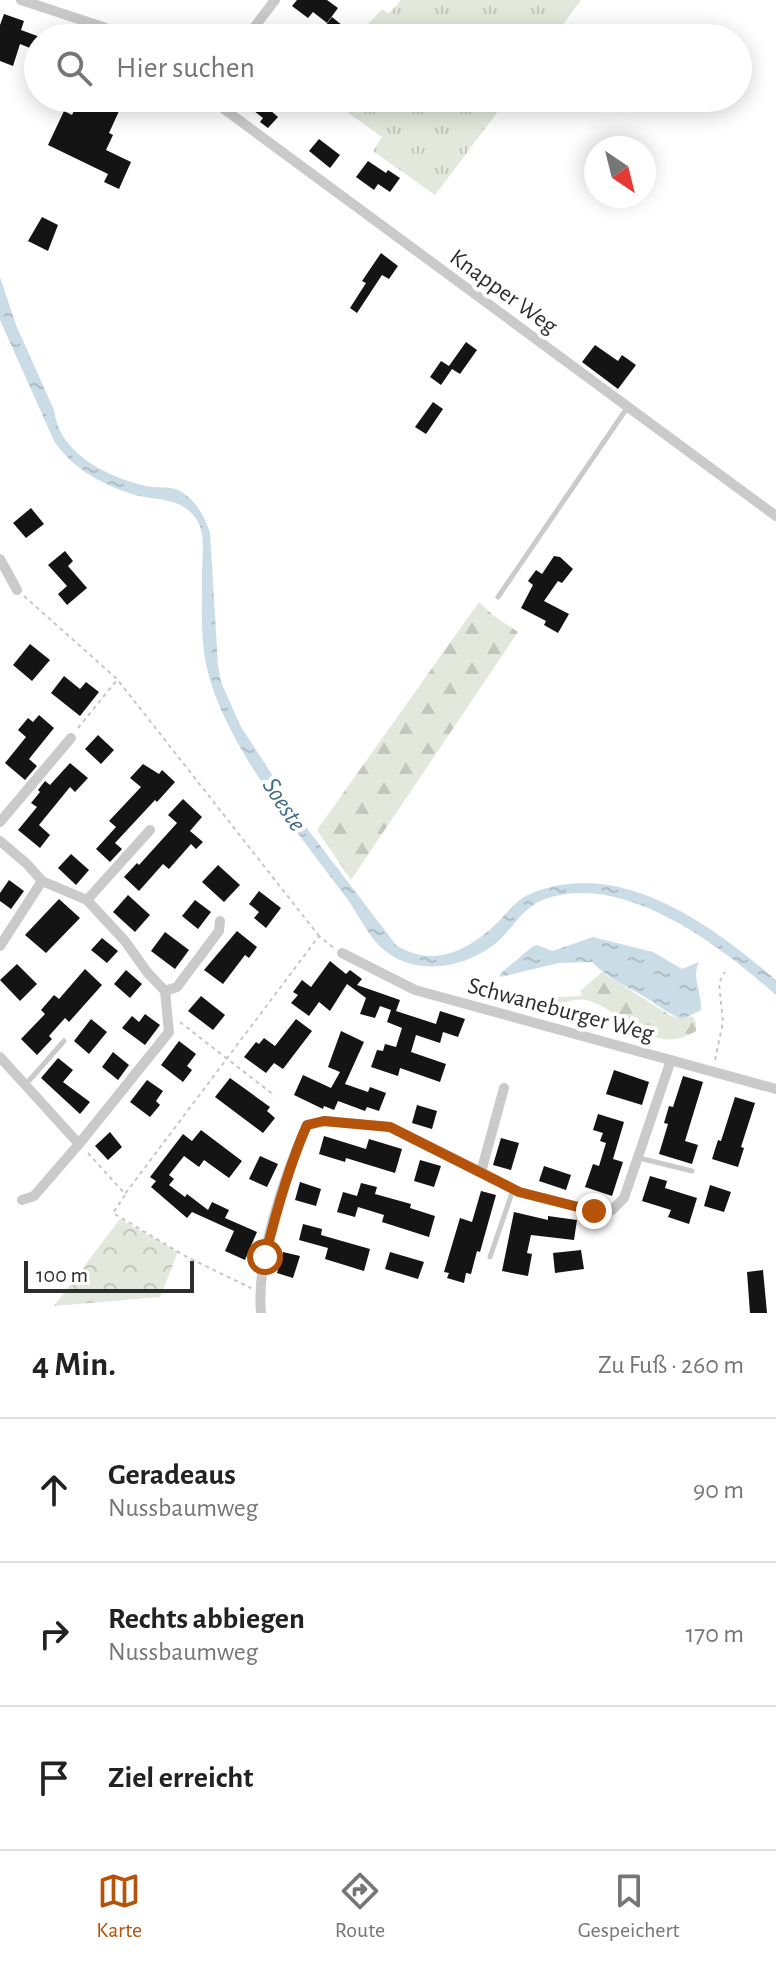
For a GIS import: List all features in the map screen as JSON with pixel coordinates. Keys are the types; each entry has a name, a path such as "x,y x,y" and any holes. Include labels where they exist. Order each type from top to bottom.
{"street":[{"path":"21,0 94,24"},
{"path":"257,24 275,0"},
{"name":"Knapper Weg","path":"228,112 776,516"},
{"path":"0,559 17,590"},
{"path":"0,822 71,738"},
{"path":"87,900 150,830"},
{"path":"0,841 42,881 87,900 125,941 165,991 169,1032 34,1196 22,1200"},
{"path":"0,946 42,881"},
{"path":"165,991 177,987 219,931 220,921"},
{"name":"Schwaneburger Weg","path":"342,953 415,990 776,1089"},
{"path":"0,1057 27,1083 79,1144"},
{"path":"261,1313 265,1257 284,1183 307,1125 324,1121 390,1127 513,1189 594,1211 612,1210 624,1198 671,1060"},
{"path":"481,1172 504,1088"}],"lane":[{"path":"498,597 628,407"},
{"path":"27,1083 64,1041"},
{"path":"638,1157 692,1171"},
{"path":"490,1257 513,1189"}],"path":[{"path":"17,590 117,679 319,936 342,953"},
{"path":"71,738 117,679"},
{"path":"261,1293 185,1256 113,1213 319,936"},
{"path":"712,1071 720,1046 723,1022 719,983 725,972"},
{"path":"167,1011 275,1096"},
{"path":"79,1144 125,1194"}],"green space":[{"path":"401,0 581,0 563,24 368,24 382,9 389,14"},
{"path":"347,112 497,112 435,195 373,151 382,137"},
{"path":"479,602 518,632 351,880 317,830"},
{"path":"602,972 671,1016 683,1019 692,1016 696,1031 680,1038 665,1039 652,1036 586,1000 549,1007 546,1002 559,997 582,996 580,991"},
{"path":"120,1219 178,1252 160,1297 54,1306"}],"water":[{"name":"Soeste","path":"0,277 16,325 54,410 58,426 75,451 116,477 146,486 178,490 200,510 210,533 221,682 241,727 306,827 396,945 424,955 450,953 487,932 525,896 564,885 597,884 630,890 662,902 693,919 723,938 776,980 776,995 728,955 670,918 607,895 575,893 545,899 530,907 496,943 476,956 453,964 417,965 400,960 384,950 268,791 232,733 219,704 204,653 203,541 197,520 176,503 132,494 98,480 61,451 0,320"},
{"path":"593,937 653,952 682,969 699,962 696,979 701,1010 683,1019 678,1017 611,977 592,962 559,963 500,977 532,947 537,945 553,951"}],"building":[{"path":"297,0 327,0 338,8 327,23 313,12 308,18 292,6"},
{"path":"4,14 24,21 21,30 24,31 24,46 20,44 13,66 0,61 0,25"},
{"path":"332,17 341,24 327,24"},
{"path":"64,112 72,115 73,112 119,112 109,133 113,135 106,150 131,162 119,189 104,182 108,174 48,145"},
{"path":"255,112 272,112 278,117 268,128 260,122 263,118"},
{"path":"319,139 340,155 330,168 309,151"},
{"path":"368,161 400,178 390,192 378,184 374,190 356,177"},
{"path":"42,217 58,225 48,251 28,241"},
{"path":"381,253 398,266 389,279 382,275 357,313 350,308 366,283 362,281"},
{"path":"466,342 477,350 460,374 452,369 441,385 430,377 441,361 449,366"},
{"path":"595,345 618,361 622,355 636,365 618,389 582,362"},
{"path":"433,402 443,409 426,434 415,427"},
{"path":"31,508 44,524 26,538 13,523"},
{"path":"65,551 73,561 68,566 87,588 67,605 58,594 67,586 48,565"},
{"path":"554,556 560,557 573,569 562,583 558,581 544,601 569,614 558,633 544,625 546,621 521,608 533,585 528,581 536,570 542,574"},
{"path":"30,644 50,660 32,681 13,665"},
{"path":"64,676 80,689 86,682 99,692 80,716 51,693"},
{"path":"39,715 54,728 29,759 37,766 25,780 5,763 26,737 18,730 28,718 33,722"},
{"path":"98,735 114,750 101,764 85,749"},
{"path":"70,763 88,778 75,792 70,787 39,825 50,835 40,848 18,830 37,807 31,803 40,792 38,790 45,781 50,785"},
{"path":"143,764 159,774 162,770 175,782 115,843 122,849 110,862 96,849 116,827 109,821 141,787 130,778"},
{"path":"183,799 202,817 190,831 203,842 196,849 191,844 169,869 163,864 139,891 124,877 177,823 168,815"},
{"path":"71,854 89,870 76,885 58,868"},
{"path":"218,865 240,885 224,902 202,882"},
{"path":"9,880 24,891 11,909 0,901 0,893"},
{"path":"259,891 281,908 266,928 254,918 259,912 249,904"},
{"path":"128,895 150,915 135,932 113,912"},
{"path":"59,899 80,918 46,953 25,935"},
{"path":"195,900 211,912 198,929 182,916"},
{"path":"237,931 257,947 249,958 245,955 223,984 204,970"},
{"path":"165,932 189,950 175,969 151,951"},
{"path":"102,938 118,951 107,963 91,950"},
{"path":"330,961 346,974 350,970 362,979 357,985 400,1000 396,1011 436,1024 440,1011 465,1019 458,1037 443,1032 440,1043 416,1035 411,1052 446,1064 440,1082 400,1068 398,1076 371,1067 377,1050 383,1051 385,1044 396,1047 402,1028 387,1022 391,1010 380,1006 375,1018 360,1014 366,998 347,984 330,1011 319,1002 309,1016 291,1003 298,995 293,992 302,980 311,987"},
{"path":"17,964 37,984 20,1001 0,980"},
{"path":"85,969 102,985 69,1022 65,1018 37,1055 21,1039 45,1014 41,1010 54,995 59,999"},
{"path":"126,970 142,984 130,998 114,984"},
{"path":"201,996 225,1015 213,1030 188,1011"},
{"path":"145,1014 160,1025 145,1045 122,1028 132,1016 139,1022"},
{"path":"91,1019 107,1032 89,1054 74,1041"},
{"path":"296,1019 312,1031 283,1069 274,1063 266,1073 244,1057 256,1042 259,1044 264,1038 275,1046"},
{"path":"341,1031 364,1042 345,1084 368,1092 370,1087 386,1093 379,1111 367,1107 365,1111 338,1101 334,1110 324,1106 323,1109 294,1095 303,1075 331,1088 340,1072 328,1067"},
{"path":"179,1041 196,1054 187,1066 192,1070 183,1082 161,1065"},
{"path":"113,1052 129,1065 118,1080 102,1067"},
{"path":"58,1058 73,1070 63,1082 90,1102 80,1114 41,1078"},
{"path":"614,1070 649,1082 642,1105 606,1094"},
{"path":"683,1076 703,1082 685,1141 698,1145 692,1164 659,1154 668,1124 664,1123 669,1106 673,1107"},
{"path":"230,1078 270,1107 267,1111 275,1118 263,1133 215,1097"},
{"path":"147,1080 163,1091 156,1101 160,1105 150,1117 130,1102"},
{"path":"735,1097 755,1103 738,1167 712,1159"},
{"path":"417,1105 437,1111 432,1129 412,1123"},
{"path":"598,1114 624,1122 613,1159 623,1162 612,1196 585,1187 593,1164 599,1166 606,1143 600,1141 603,1133 593,1130"},
{"path":"201,1130 242,1161 229,1178 204,1160 199,1167 184,1156 169,1175 174,1179 169,1185 208,1210 212,1202 229,1210 225,1218 257,1232 245,1260 225,1251 234,1231 192,1212 187,1218 151,1187 156,1181 150,1177 183,1134 192,1141"},
{"path":"110,1132 122,1147 108,1160 95,1146"},
{"path":"324,1136 366,1149 369,1139 402,1149 395,1173 346,1158 345,1162 319,1154"},
{"path":"501,1138 519,1143 511,1170 493,1165"},
{"path":"260,1156 278,1164 267,1187 249,1179"},
{"path":"420,1160 441,1166 434,1187 414,1181"},
{"path":"544,1166 571,1175 566,1190 539,1181"},
{"path":"650,1176 667,1181 665,1188 697,1198 689,1224 668,1217 671,1210 642,1201"},
{"path":"300,1182 321,1189 316,1206 295,1200"},
{"path":"361,1183 377,1187 375,1194 411,1204 410,1208 435,1216 429,1237 382,1222 384,1215 358,1207 355,1217 337,1212 343,1192 357,1196"},
{"path":"710,1185 731,1192 724,1212 704,1206"},
{"path":"481,1191 496,1195 480,1252 477,1251 471,1274 466,1273 464,1283 447,1278 449,1273 444,1272 460,1218 472,1222"},
{"path":"514,1212 548,1220 548,1216 577,1220 574,1240 531,1235 527,1253 532,1254 528,1276 502,1271"},
{"path":"303,1224 322,1229 321,1235 370,1249 364,1271 325,1259 328,1248 299,1240"},
{"path":"581,1250 584,1269 555,1273 553,1253"},
{"path":"283,1252 300,1256 293,1278 277,1273"},
{"path":"390,1252 424,1262 418,1279 385,1269"},
{"path":"763,1270 767,1313 750,1313 747,1272"}],"route":[{"path":"265,1257 284,1183 298,1145 307,1125 324,1121 390,1127 519,1192 594,1211"}]}
